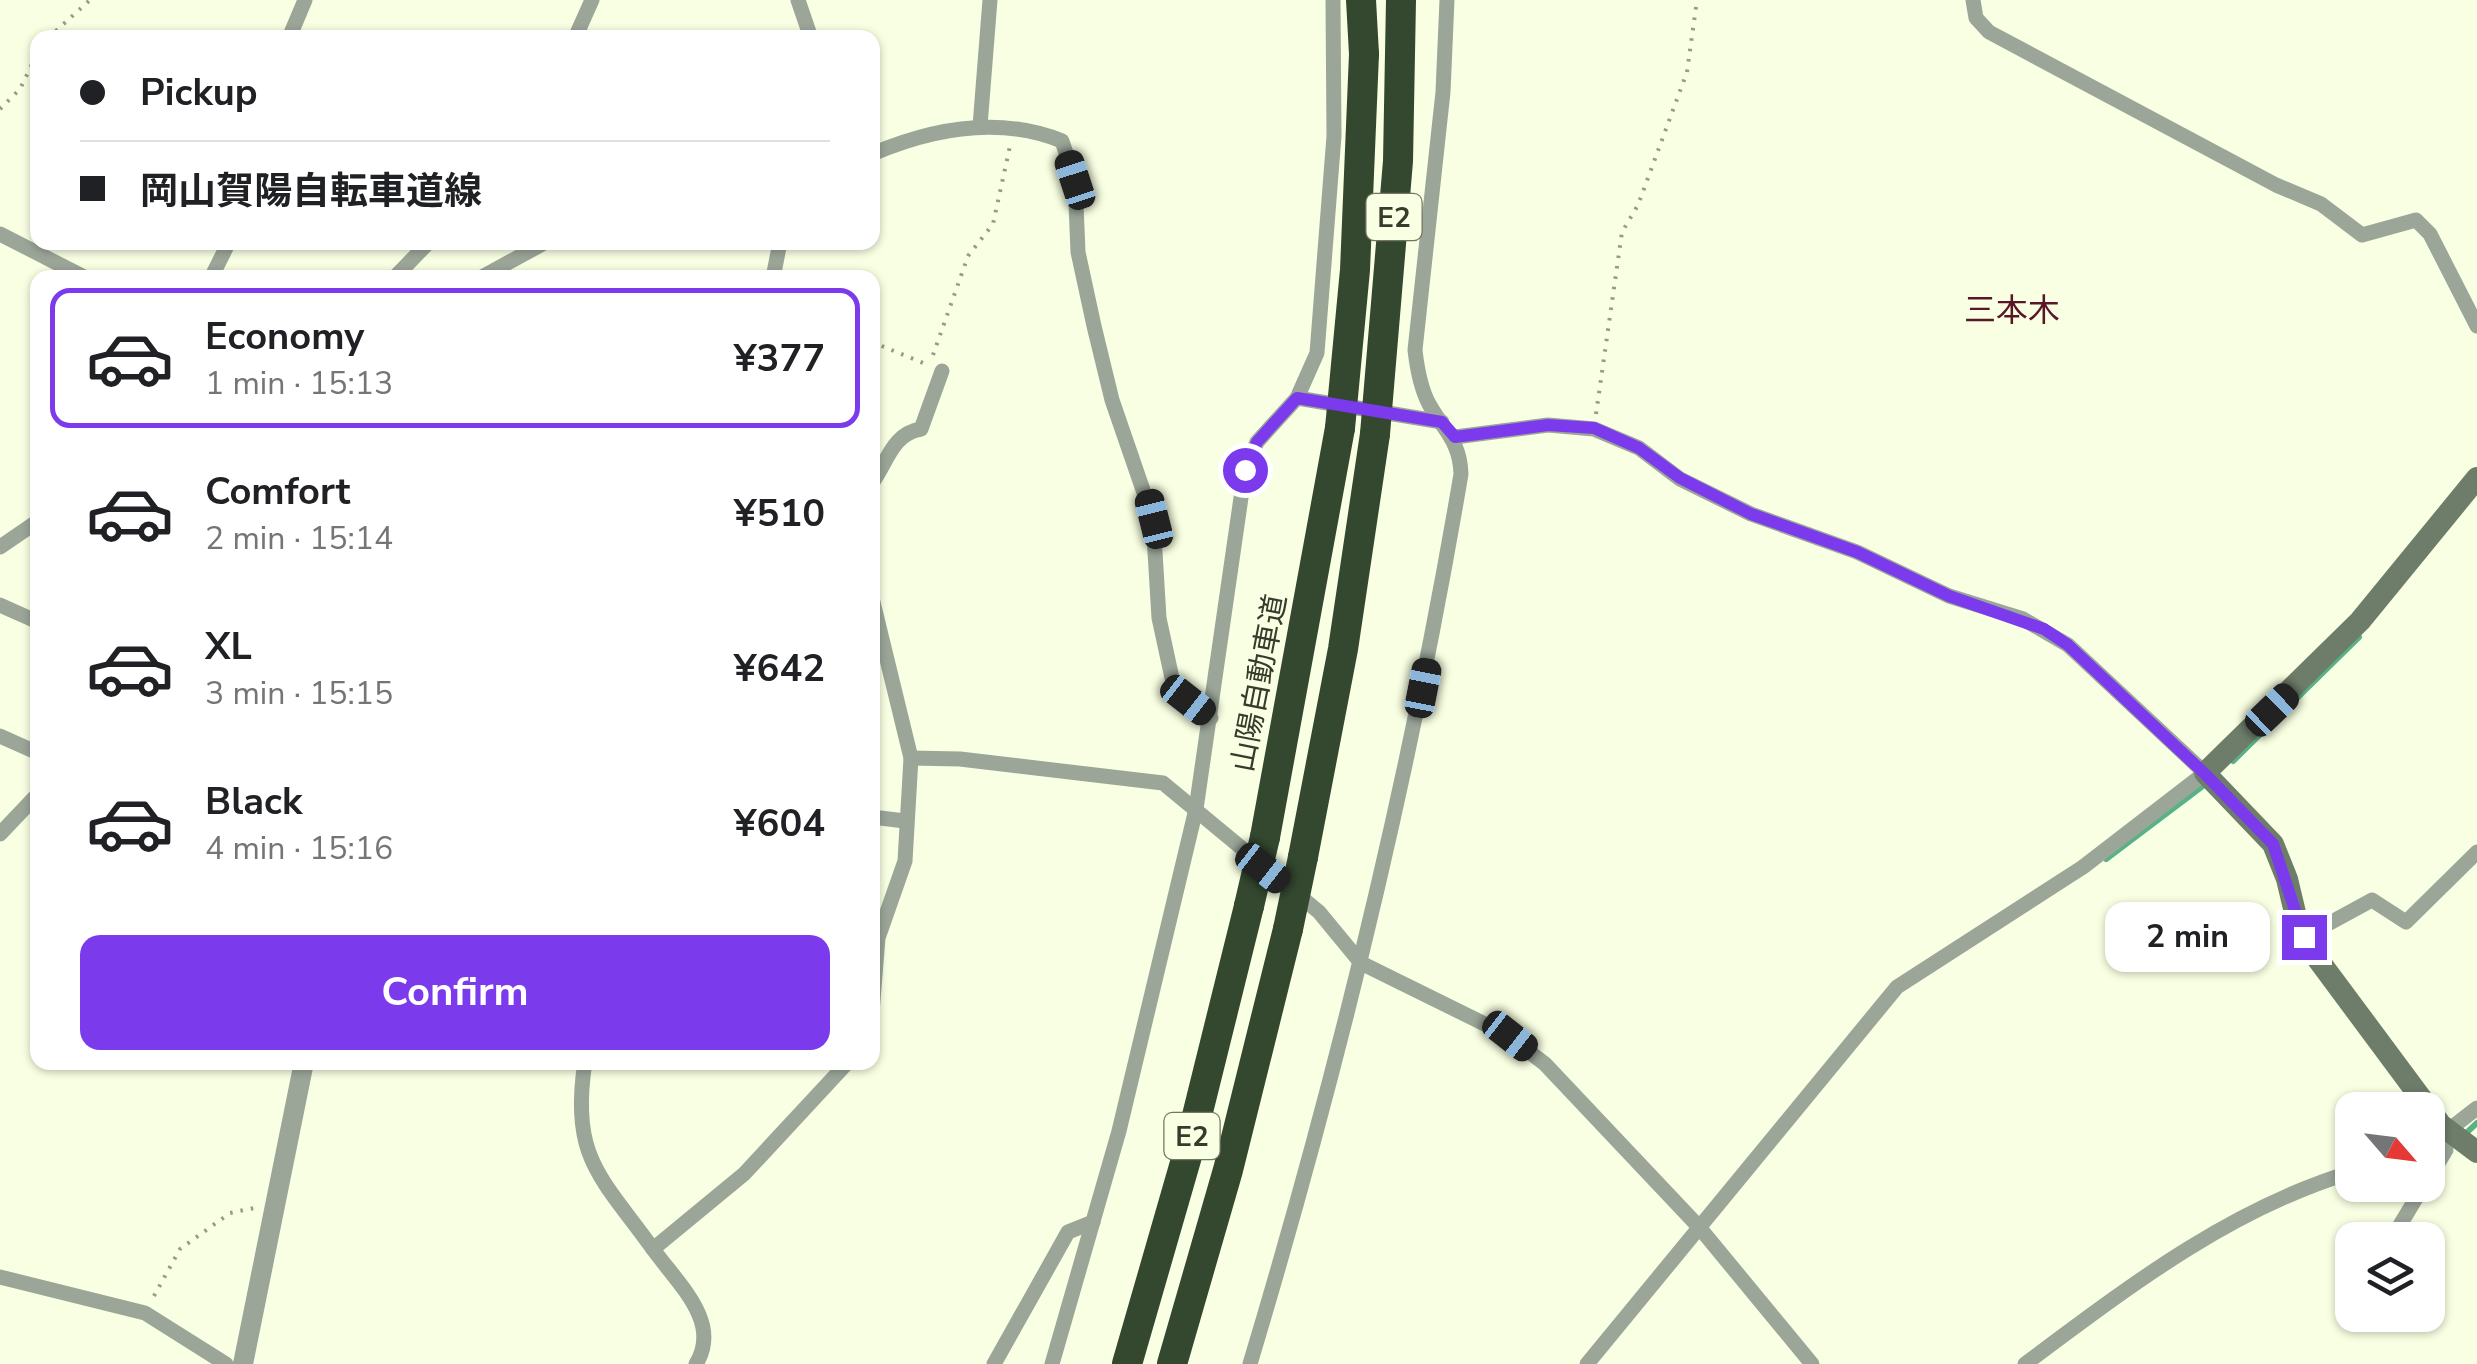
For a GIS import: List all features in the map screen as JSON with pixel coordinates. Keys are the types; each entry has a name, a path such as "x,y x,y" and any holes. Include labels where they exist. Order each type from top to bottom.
{"highway":[{"name":"山陽自動車道","path":"1127,1364 1187,1156 1265,837 1340,428 1357,235 1363,0"},
{"name":"E2","path":"1172,1364 1228,1170 1288,929 1343,649 1375,434 1398,161 1402,0"}],"main road":[{"path":"2451,1142 2304,937 2273,844 2209,778 2360,622 2477,478"}],"street":[{"path":"293,30 306,0"},
{"path":"579,30 592,0"},
{"path":"798,0 808,30"},
{"path":"980,126 990,0"},
{"path":"1052,1364 1148,1018 1196,809 1245,470 1257,442 1297,398 1317,352 1330,218 1332,0"},
{"path":"1250,1364 1361,963 1403,791 1461,474 1455,437 1427,401 1416,350 1443,92 1446,0"},
{"path":"1973,0 1976,18 1990,32 2260,177 2306,196 2362,235 2374,236 2407,219 2416,220 2430,234 2477,326"},
{"path":"880,151 945,130 980,126 1062,141 1075,180 1078,252 1112,400 1154,519 1159,618 1172,678 1188,700 1211,718"},
{"path":"0,234 30,249"},
{"path":"31,250 70,270"},
{"path":"402,270 421,250"},
{"path":"495,270 531,250"},
{"path":"880,469 895,442 907,431 921,428 942,371"},
{"path":"1297,398 1442,422"},
{"path":"1455,437 1548,425 1594,428 1639,448 1680,478 1751,514 1857,552 1949,596 2044,629 2068,645 2209,778 2082,868 1897,987 1701,1230 1586,1364"},
{"path":"0,548 30,527"},
{"path":"0,605 30,618"},
{"path":"880,631 911,758 905,861 880,932"},
{"path":"0,736 30,749"},
{"path":"911,758 960,758 1163,783 1319,912 1361,963 1510,1036 1533,1055 1701,1230 1812,1364"},
{"path":"0,834 30,802"},
{"path":"880,818 905,821"},
{"path":"2304,937 2372,900 2406,922 2477,852"},
{"path":"243,1364 302,1070"},
{"path":"584,1070 578,1104 586,1148 706,1324 707,1346 696,1364"},
{"path":"653,1250 744,1174 841,1070"},
{"path":"2451,1142 2477,1108"},
{"path":"2025,1364 2193,1244 2252,1211 2335,1179"},
{"path":"994,1364 1068,1232 1093,1222"},
{"path":"0,1276 145,1313 226,1364"}],"path":[{"path":"57,30 90,0"},
{"path":"1594,428 1622,232 1638,205 1687,72 1697,0"},
{"path":"0,109 20,90 30,69"},
{"path":"942,371 932,360 968,256 993,224 1013,130"},
{"path":"880,345 942,371"},
{"path":"145,1313 174,1258 195,1236 240,1208 274,1212"}],"waterway":[{"path":"2233,761 2359,637"},
{"path":"2106,859 2208,782"},
{"path":"2463,1136 2477,1123"}],"district":[{"name":"三本木","path":"2012,310"}],"route":[{"path":"1245,470 1257,442 1297,398 1442,422 1455,437 1499,428 1570,424 1618,438 1719,499 1857,552 1949,596 2023,620 2068,645 2273,844 2288,879 2304,937"}]}
